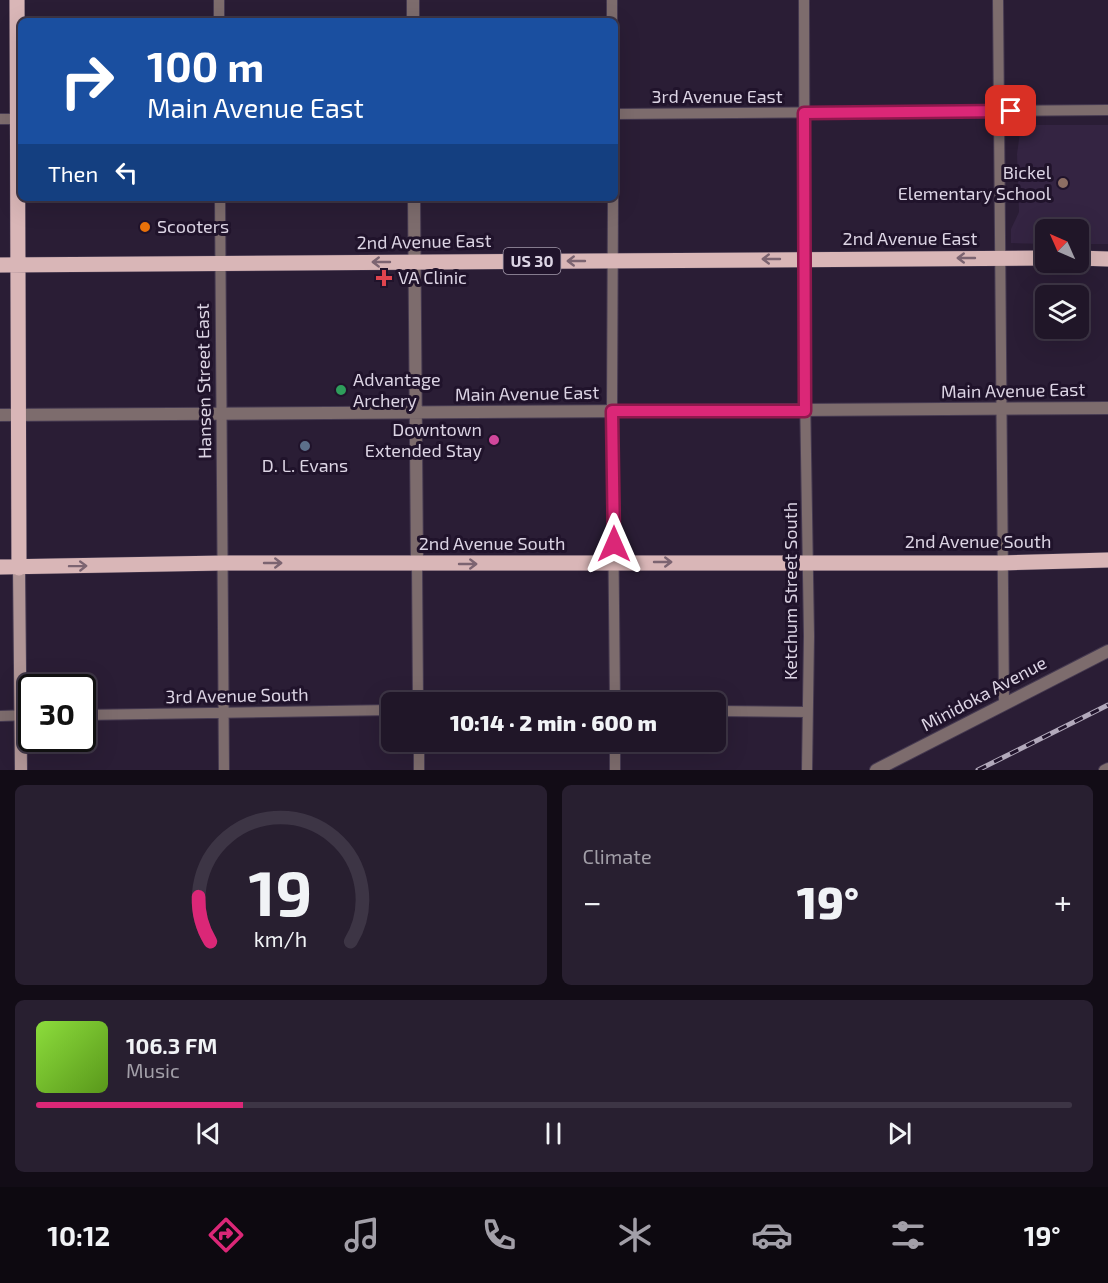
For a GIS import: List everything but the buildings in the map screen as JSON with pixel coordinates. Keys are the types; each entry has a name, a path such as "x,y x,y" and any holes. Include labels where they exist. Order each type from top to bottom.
{"main road":[{"path":"17,0 18,60"},
{"path":"18,201 19,568 24,674"},
{"name":"2nd Avenue East","path":"18,265 1035,258"},
{"path":"1089,258 1108,259"},
{"name":"US 30","path":"0,265 18,265"},
{"name":"2nd Avenue South","path":"0,567 223,563 807,561 1002,563 1108,560"},
{"path":"21,770 23,752"}],"street":[{"path":"219,0 219,18"},
{"path":"413,0 413,18"},
{"path":"612,0 612,18"},
{"name":"Ketchum Street South","path":"804,0 805,411 809,636 807,770"},
{"path":"998,0 1004,704"},
{"name":"3rd Avenue East","path":"618,114 1108,111"},
{"path":"0,119 18,119"},
{"name":"Hansen Street East","path":"220,201 224,770"},
{"path":"414,201 418,692"},
{"path":"613,201 612,411 615,692"},
{"name":"Main Avenue East","path":"0,416 1108,408"},
{"name":"Minidoka Avenue","path":"876,770 1108,651"},
{"name":"3rd Avenue South","path":"96,715 381,710"},
{"path":"726,711 807,712"},
{"path":"0,716 18,716"},
{"path":"419,752 419,770"},
{"path":"615,752 615,770"},
{"path":"1104,770 1108,768"}],"shaded area":[{"name":"Bickel Elementary School","path":"1021,125 1108,125 1108,244 1089,244 1089,219 1035,219 1035,244 1011,243 1011,229 1019,212 1017,154"}],"railway":[{"path":"978,770 1108,705"}],"place":[{"name":"Bickel Elementary School","path":"1063,183"},
{"name":"Scooters","path":"145,227"},
{"name":"VA Clinic","path":"384,278"},
{"name":"Advantage Archery","path":"341,390"},
{"name":"Downtown Extended Stay","path":"494,440"},
{"name":"D. L. Evans","path":"305,446"}],"route":[{"path":"614,544 612,411 805,411 804,113 1011,111"}]}
